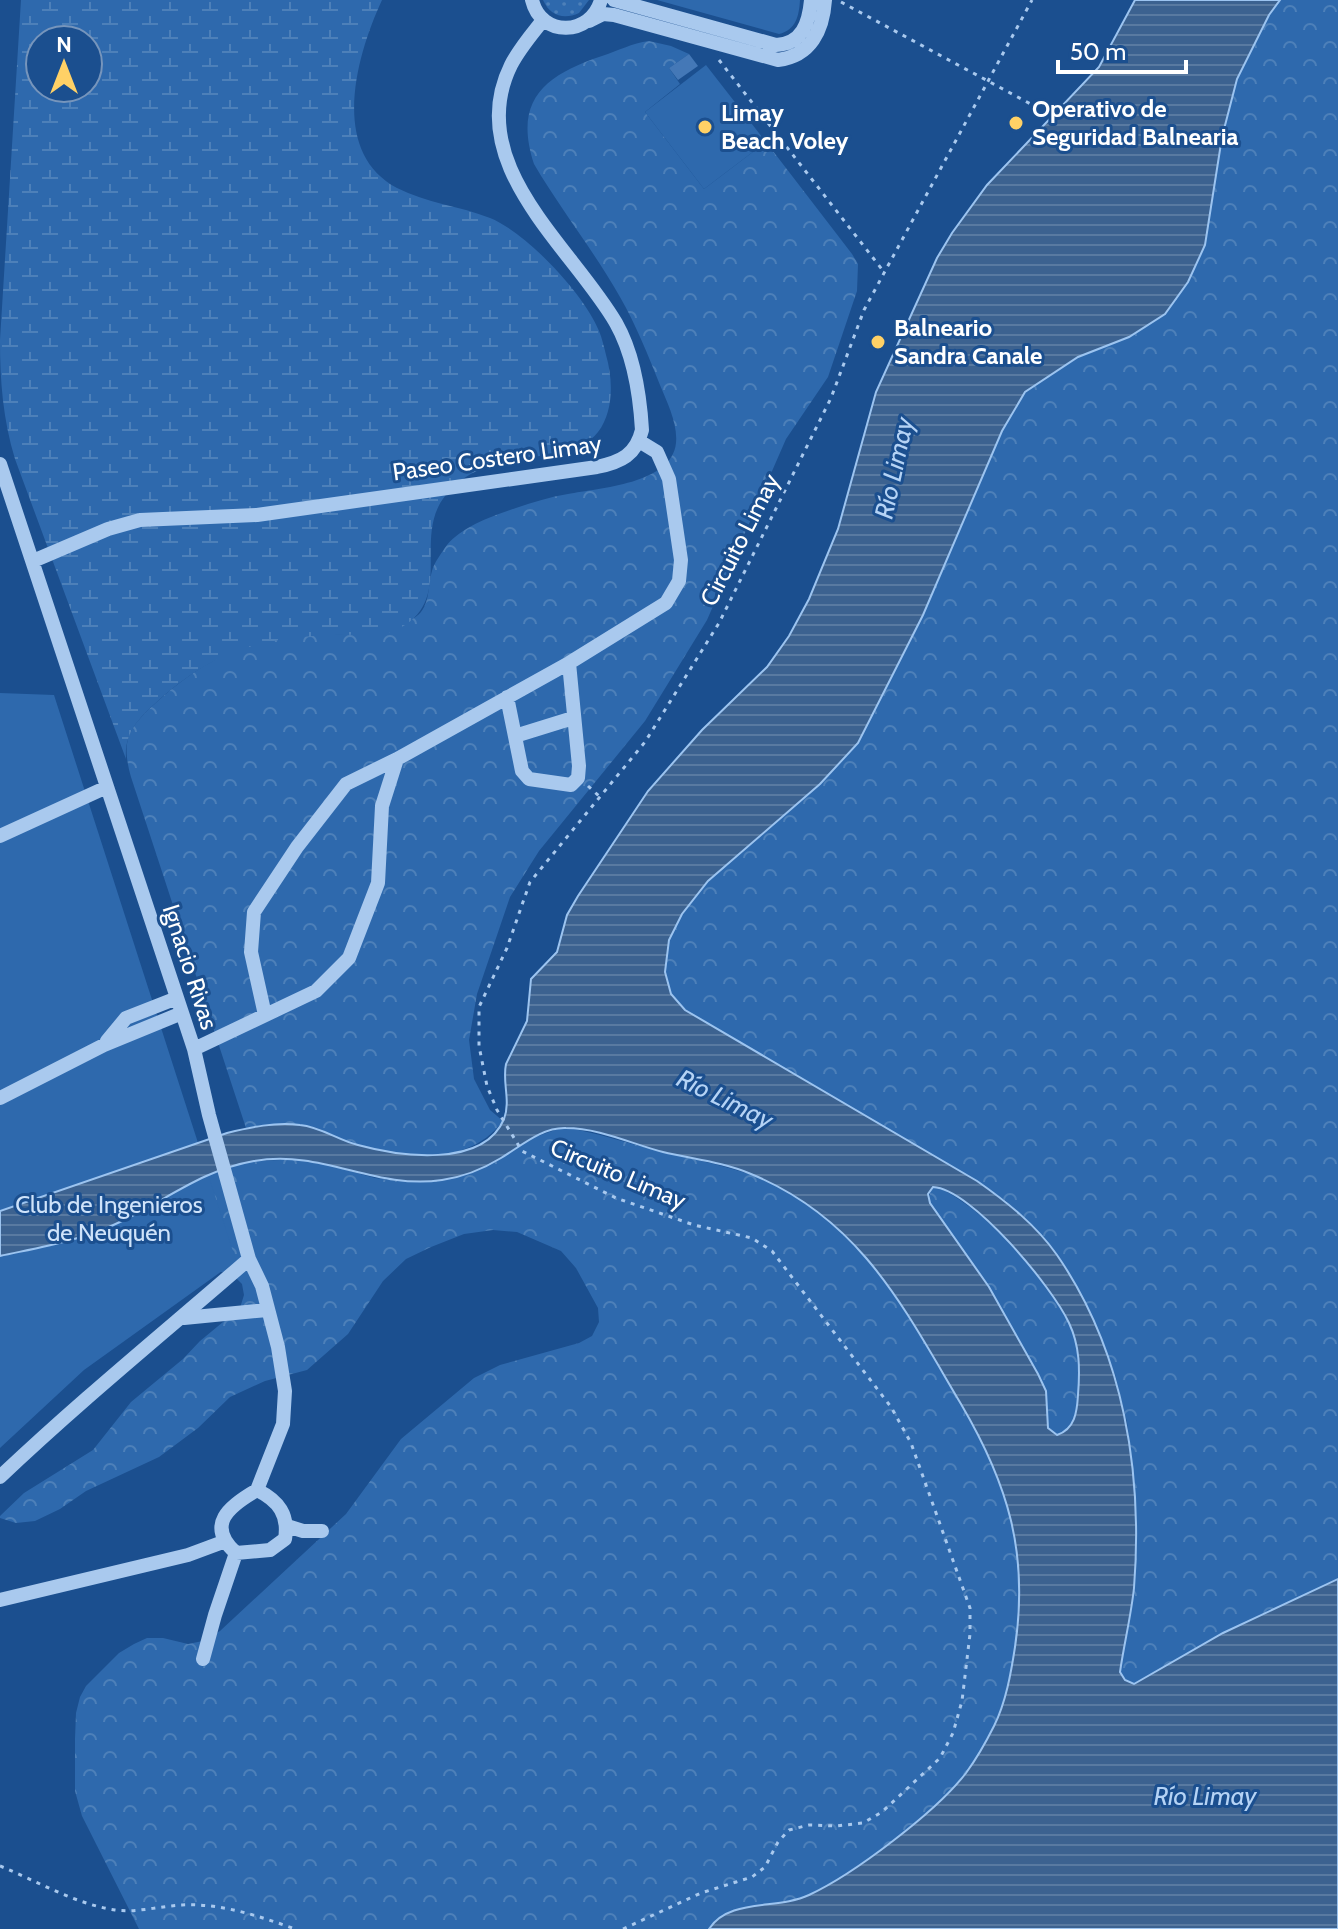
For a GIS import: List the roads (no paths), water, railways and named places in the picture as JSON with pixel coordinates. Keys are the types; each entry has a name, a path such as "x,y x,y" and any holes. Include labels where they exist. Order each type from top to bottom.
{"street":[{"path":"532,0 538,15 557,28 568,29 603,14 614,15 778,60 792,57 810,45 821,25 825,0"},
{"path":"589,21 601,0"},
{"path":"614,0 776,45 789,43 801,33 809,17 811,0"},
{"path":"265,1015 251,952 254,912 297,847 346,784 397,759 616,636 666,603 679,581 681,560 669,479 657,452 639,441 641,420 631,360 624,340 612,316 536,215 516,178 503,144 498,115 505,82 520,51 543,20"},
{"name":"Paseo Costero Limay","path":"33,561 108,529 140,520 257,515 597,467 627,458 639,441"},
{"name":"Ignacio Rivas","path":"0,464 194,1049 249,1259 262,1286 278,1347 285,1391 283,1424 257,1490"},
{"path":"507,697 522,771 529,779 571,785 578,778 579,766 569,663"},
{"path":"515,736 573,718"},
{"path":"194,1049 316,991 349,958 378,883 382,806 397,759"},
{"path":"0,836 107,787"},
{"path":"104,1045 126,1018 177,998"},
{"path":"0,1098 104,1045 182,1013"},
{"path":"0,1477 129,1360 184,1318 249,1259"},
{"path":"184,1318 267,1310"},
{"path":"257,1490 268,1495 284,1510 287,1526 285,1539 270,1550 236,1553 223,1542 220,1531 224,1518 234,1504 257,1490"},
{"path":"287,1526 303,1531 322,1531"},
{"path":"0,1600 188,1555 223,1542"},
{"path":"203,1659 236,1553"}],"water":[{"name":"Río Limay","path":"1135,0 1280,0 1269,15 1237,79 1222,137 1205,245 1188,282 1165,314 1129,337 1078,357 1025,392 1002,431 923,615 858,743 820,784 708,881 682,914 669,940 665,972 671,994 685,1010 977,1181 1020,1215 1057,1255 1080,1292 1099,1332 1124,1415 1131,1458 1136,1545 1133,1598 1120,1672 1125,1680 1134,1684 1223,1633 1338,1579 1338,1929 709,1929 729,1913 809,1895 848,1873 915,1823 952,1789 974,1762 998,1717 1010,1677 1019,1613 1019,1581 1011,1520 1002,1491 977,1434 920,1334 876,1270 851,1241 822,1215 789,1193 751,1174 603,1133 566,1128 540,1134 487,1166 442,1180 394,1180 303,1160 279,1159 235,1165 202,1178 93,1233 0,1256 0,1211 227,1133 263,1126 308,1126 358,1145 416,1155 459,1152 478,1146 493,1135 506,1112 506,1064 527,1021 531,979 557,952 567,915 578,896 648,791 702,730 767,667 789,636 809,599 838,529 876,392 937,258 987,185 1099,67","holes":["933,1187 949,1192 968,1204 1010,1243 1046,1287 1069,1323 1079,1367 1077,1408 1068,1429 1057,1435 1048,1428 1046,1391 1038,1374 989,1287 930,1203 928,1194"]}],"place":[{"name":"Operativo de Seguridad Balnearia","path":"1016,123"},
{"name":"Limay Beach Voley","path":"705,127"},
{"name":"Balneario Sandra Canale","path":"878,342"}],"park label":[{"name":"Club de Ingenieros de Neuquén","path":"109,1219"}]}
